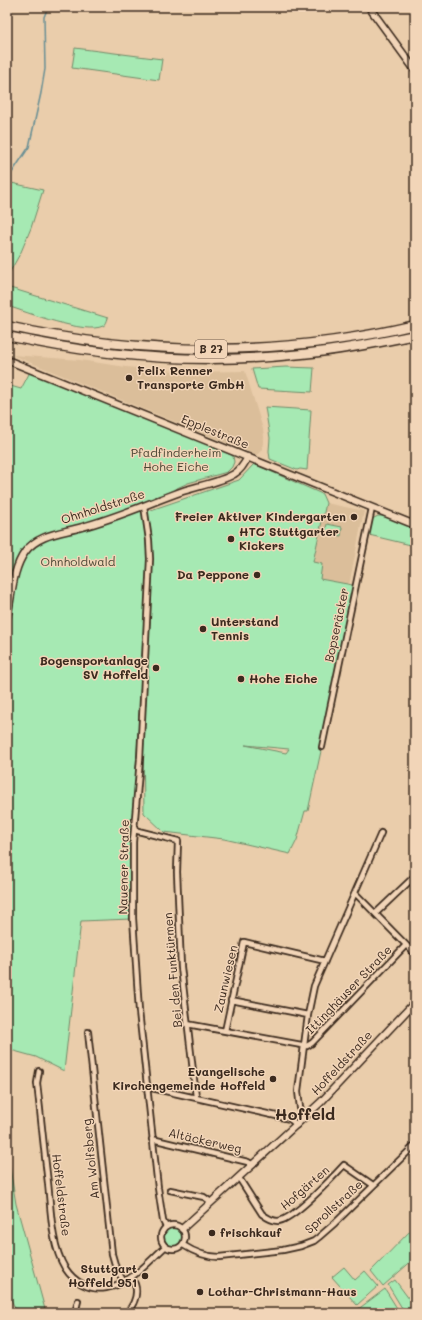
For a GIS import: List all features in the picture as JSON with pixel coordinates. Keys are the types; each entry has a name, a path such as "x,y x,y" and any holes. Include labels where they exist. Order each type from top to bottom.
{"highway":[{"name":"B 27","path":"7,326 56,336 98,342 192,349 301,345 344,339 415,325"},
{"name":"B 27","path":"7,336 96,352 192,359 252,358 301,354 348,348 415,335"}],"main road":[{"path":"369,7 415,70"},
{"name":"Epplestraße","path":"7,360 415,525"},
{"name":"Ohnholdstraße","path":"7,616 18,566 25,552 34,543 49,536 82,528 231,475 239,470 248,457"},
{"name":"Hoffeldstraße","path":"182,1229 321,1102 415,1002"}],"street":[{"name":"Nauener Straße","path":"144,506 150,545 150,559 140,759 134,824 133,918 138,1011 152,1139 163,1221 166,1227"},
{"name":"Bopseräcker","path":"322,747 372,508"},
{"name":"Bei den Funktürmen","path":"134,830 178,841 177,872 181,967 196,1097"},
{"path":"305,1117 300,1108 298,1091 303,1046 314,986 381,833"},
{"path":"376,913 415,876"},
{"path":"355,893 414,951"},
{"name":"Zaunwiesen","path":"225,1031 244,942 326,961"},
{"name":"Ittinghäuser Straße","path":"187,1024 307,1046 312,1043 406,944"},
{"path":"232,1000 308,1015"},
{"name":"Am Wolfsberg","path":"88,1032 112,1254 116,1268 124,1282"},
{"name":"Hoffeldstraße","path":"39,1071 37,1083 53,1233 60,1259 66,1270 72,1277 88,1287 107,1288 124,1282 131,1277 165,1246"},
{"path":"147,1087 290,1119 297,1125"},
{"name":"Altäckerweg","path":"152,1139 248,1162 253,1165"},
{"name":"Sprollstraße","path":"183,1245 197,1253 210,1257 283,1250 301,1246 319,1237 415,1145"},
{"name":"Hofgärten","path":"239,1178 262,1214 267,1218 278,1221 288,1217 319,1191 344,1165 373,1185"},
{"path":"170,1190 204,1198 211,1202"},
{"path":"175,1225 182,1229 185,1237 183,1245 172,1250 165,1246 161,1239 163,1230 166,1227 175,1225"},
{"path":"127,1313 135,1302 136,1297 136,1285 131,1277"},
{"path":"75,1313 78,1301"}],"shaded area":[{"path":"12,355 80,360 126,367 189,372 245,371 263,429 264,437 262,449 256,455"},
{"path":"326,503 364,511 349,585 319,579 313,562"}],"green space":[{"path":"75,48 162,59 159,80 72,68"},
{"path":"7,182 43,190 31,228 21,252 7,277"},
{"path":"7,287 108,318 104,325 95,328 83,328 56,322 7,306"},
{"path":"286,367 314,368 312,392 258,389 252,369"},
{"path":"30,372 162,425 233,456 234,462 232,467 227,472 188,483 142,504 148,540 148,511 239,480 254,464 322,494 326,503 313,562 322,564 320,579 358,586 308,811 305,811 297,840 290,854 224,839 164,832 144,813 143,737 148,575 132,832 131,919 81,921 64,1071 36,1057 7,1049 7,385 21,389","holes":["245,745 289,749 286,753"]},
{"path":"265,407 311,410 307,470 297,470 270,459 270,438"},
{"path":"378,516 384,516 415,528 415,546 369,535 372,519"},
{"path":"327,524 342,527 341,536 325,533"},
{"path":"7,1150 16,1204 46,1313 17,1313 7,1290"},
{"path":"415,1226 415,1258 383,1286 371,1271"},
{"path":"173,1228 179,1231 182,1237 179,1243 173,1246 167,1243 164,1237 167,1231"},
{"path":"344,1267 355,1280 365,1271 378,1286 357,1305 332,1277"},
{"path":"395,1280 415,1307 415,1313 405,1313 388,1285"},
{"path":"385,1289 400,1313 353,1313"}],"waterway":[{"path":"7,180 29,147 45,69 44,17 48,7"}],"place":[{"name":"Felix Renner Transporte GmbH","path":"129,378"},
{"name":"Freier Aktiver Kindergarten","path":"354,517"},
{"name":"HTC Stuttgarter Kickers","path":"231,539"},
{"name":"Da Peppone","path":"257,575"},
{"name":"Unterstand Tennis","path":"203,629"},
{"name":"Bogensportanlage SV Hoffeld","path":"156,668"},
{"name":"Hohe Eiche","path":"241,679"},
{"name":"Evangelische Kirchengemeinde Hoffeld","path":"273,1079"},
{"name":"frischkauf","path":"212,1233"},
{"name":"Stuttgart Hoffeld 951","path":"145,1276"},
{"name":"Lothar-Christmann-Haus","path":"200,1292"}],"district":[{"name":"Hoffeld","path":"305,1114"}],"park label":[{"name":"Pfadfinderheim Hohe Eiche","path":"176,460"},
{"name":"Ohnholdwald","path":"78,562"}]}
